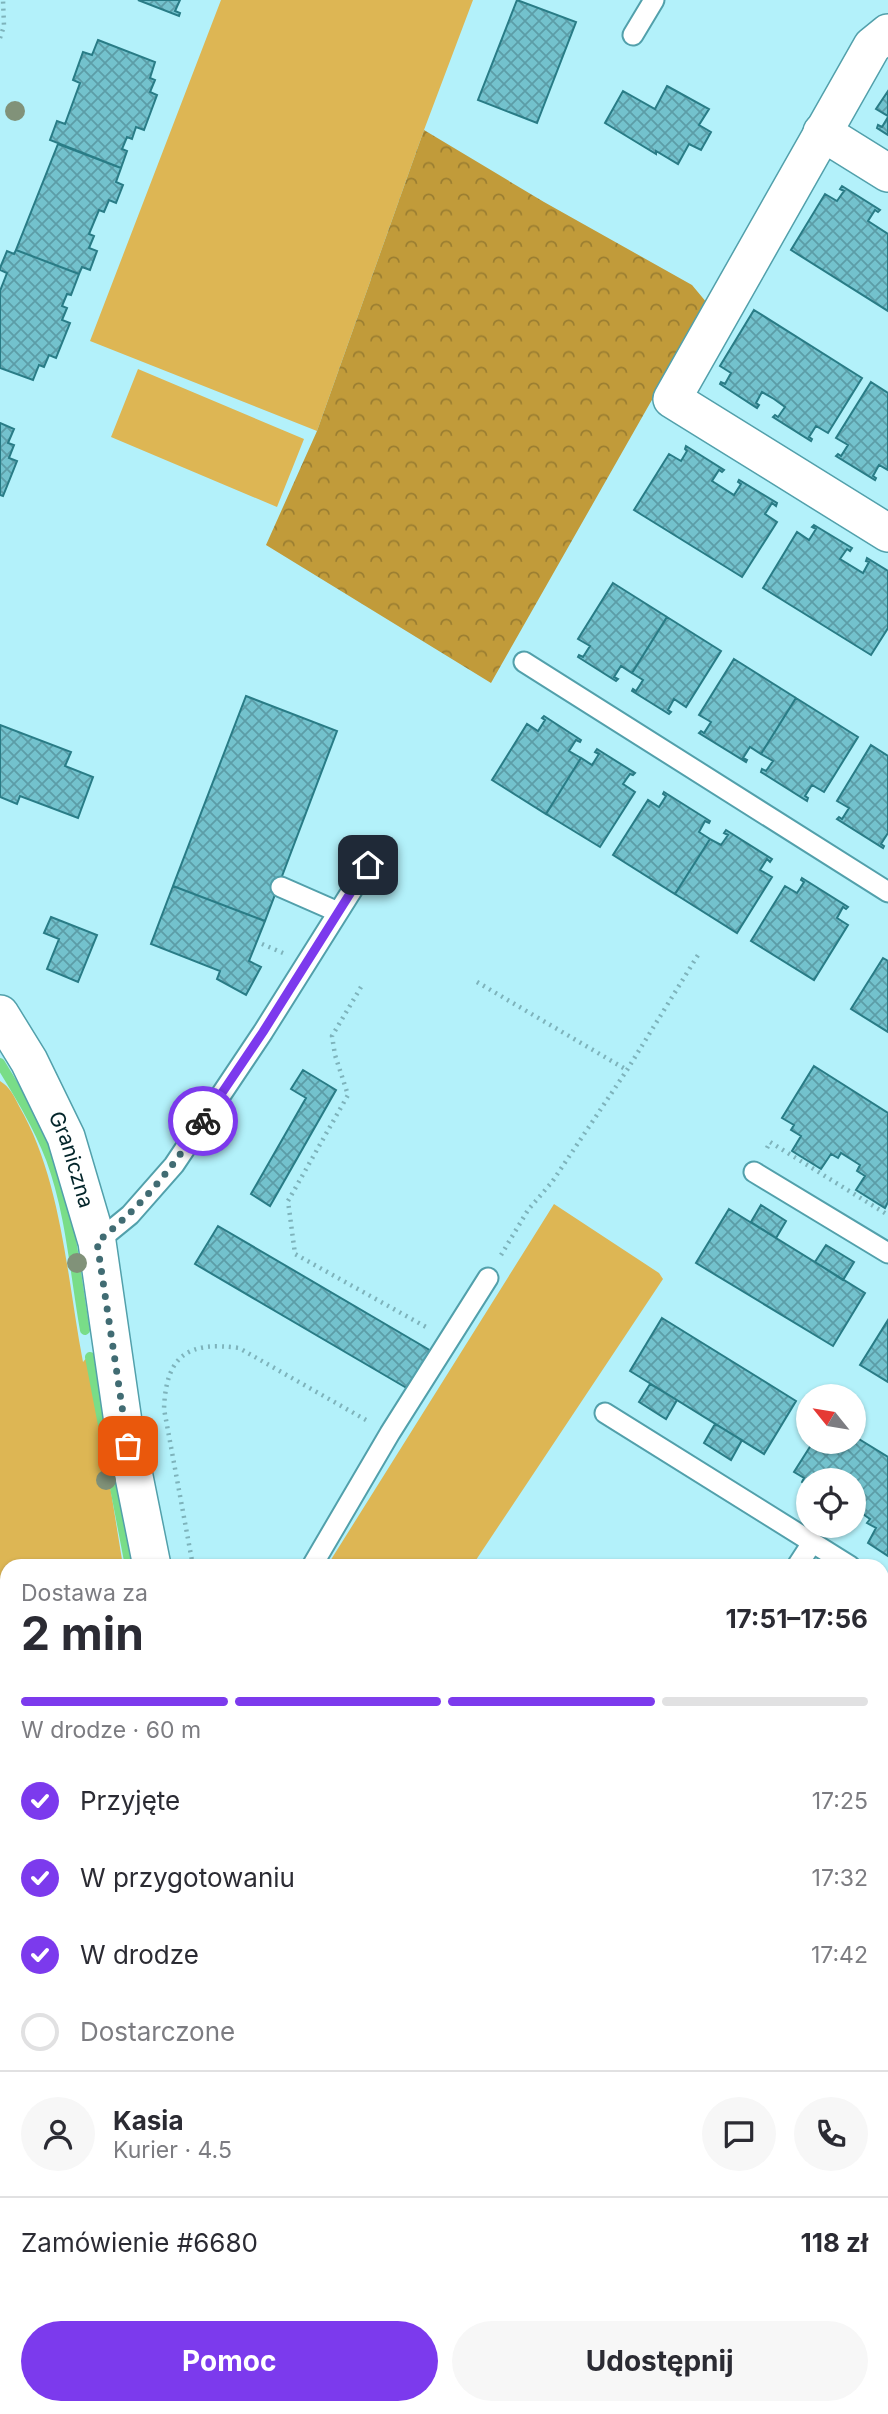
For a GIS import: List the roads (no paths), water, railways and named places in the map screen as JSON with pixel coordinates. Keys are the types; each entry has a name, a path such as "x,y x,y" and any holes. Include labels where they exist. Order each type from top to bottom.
{"street":[{"path":"888,33 872,46 671,399 888,533"},
{"path":"822,132 888,173"},
{"name":"Graniczna","path":"0,1014 29,1060 61,1127 97,1242 123,1422 151,1559"}],"lane":[{"path":"633,35 654,0"},
{"path":"524,662 888,892"},
{"path":"97,1242 130,1215 174,1165 263,1032 368,865"},
{"path":"281,887 338,912"},
{"path":"754,1172 888,1253"},
{"path":"316,1559 390,1433 488,1278"},
{"path":"605,1413 838,1559"},
{"path":"802,1559 812,1543"}],"waterway":[{"path":"0,1063 40,1134 58,1180 68,1222 85,1330"},
{"path":"90,1357 129,1559"}]}
